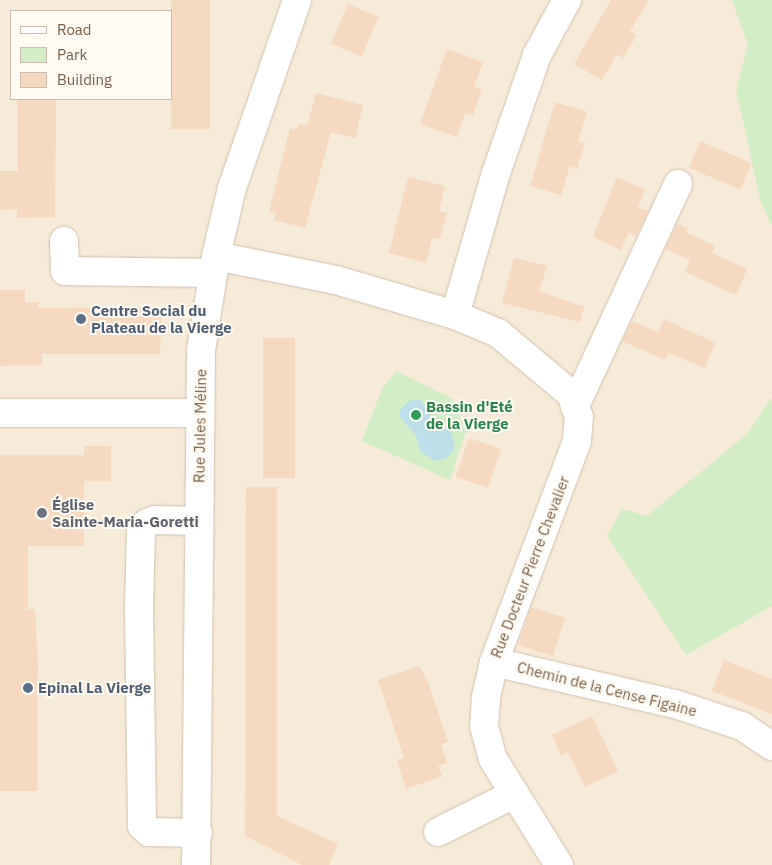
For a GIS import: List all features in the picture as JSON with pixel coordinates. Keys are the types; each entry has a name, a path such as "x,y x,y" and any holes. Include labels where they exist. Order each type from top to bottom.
{"street":[{"name":"Rue Jules Méline","path":"196,865 198,833 198,413 201,350 214,265 232,188 297,0"},
{"path":"455,314 496,173 531,73 567,0"},
{"path":"575,406 678,184"},
{"name":"Rue Docteur Pierre Chevalier","path":"64,241 65,271 214,265 336,280 455,314 504,338 551,374 571,394 579,417 577,441 494,662 486,698 484,726 493,759 559,865"},
{"path":"0,413 198,413"},
{"path":"198,521 155,520 147,523 141,530 139,633 142,826 150,832 198,833"},
{"name":"Chemin de la Cense Figaine","path":"494,662 675,704 742,726 772,746"},
{"path":"438,832 514,794"}],"shaded area":[{"path":"0,0 772,0 772,865 0,865"}],"green space":[{"path":"732,0 772,0 772,228 760,199 736,89 748,45"},
{"name":"Bassin d'Eté de la Vierge","path":"396,371 453,399 466,431 450,480 362,441 382,389"},
{"path":"772,397 772,606 686,655 607,535 623,509 647,516 747,434"}],"water":[{"path":"411,400 421,400 433,419 451,431 455,448 448,457 436,461 421,452 416,436 399,416 401,408"}],"building":[{"path":"171,0 210,0 210,129 171,129"},
{"path":"611,0 649,0 630,31 637,35 623,58 617,54 602,80 574,64"},
{"path":"348,4 378,17 362,56 331,44"},
{"path":"447,49 483,62 474,87 482,89 473,115 465,113 457,137 420,124"},
{"path":"316,93 363,105 355,138 331,132 305,228 274,220 276,213 269,211 290,128 297,130 299,123 307,126"},
{"path":"17,100 56,100 55,217 17,218 17,209 0,210 0,171 18,171"},
{"path":"555,102 587,112 578,141 585,143 577,169 570,166 561,195 530,186"},
{"path":"700,141 752,163 740,190 689,168"},
{"path":"408,177 445,186 439,211 447,213 440,239 432,238 426,263 389,253"},
{"path":"617,177 645,190 638,207 648,211 636,236 629,233 621,250 593,237"},
{"path":"677,224 688,228 686,232 715,246 712,253 747,269 736,295 685,272 690,260 665,249"},
{"path":"514,258 547,266 539,291 584,307 580,322 502,303"},
{"name":"Centre Social du Plateau de la Vierge","path":"0,290 25,290 25,302 39,302 38,308 162,307 160,354 42,354 42,365 0,366"},
{"path":"664,319 715,343 705,368 668,353 665,360 622,341 632,321 658,332"},
{"path":"263,338 295,338 295,478 263,478"},
{"path":"469,438 501,449 488,488 456,477"},
{"path":"85,446 111,446 111,481 84,481 84,546 28,546 28,609 35,609 38,662 37,791 0,791 0,455 84,455"},
{"path":"246,487 277,487 277,816 338,844 329,865 302,865 245,836"},
{"path":"531,607 565,618 553,656 519,645"},
{"path":"724,660 772,679 772,714 712,691"},
{"path":"419,666 428,682 448,742 441,744 447,763 438,766 442,776 406,789 397,760 404,758 378,680"},
{"path":"592,716 618,771 585,787 568,752 561,755 552,735"}],"place":[{"name":"Centre Social du Plateau de la Vierge","path":"81,319"},
{"name":"Bassin d'Eté de la Vierge","path":"416,415"},
{"name":"Église Sainte-Maria-Goretti","path":"42,513"},
{"name":"Epinal La Vierge","path":"28,688"}]}
